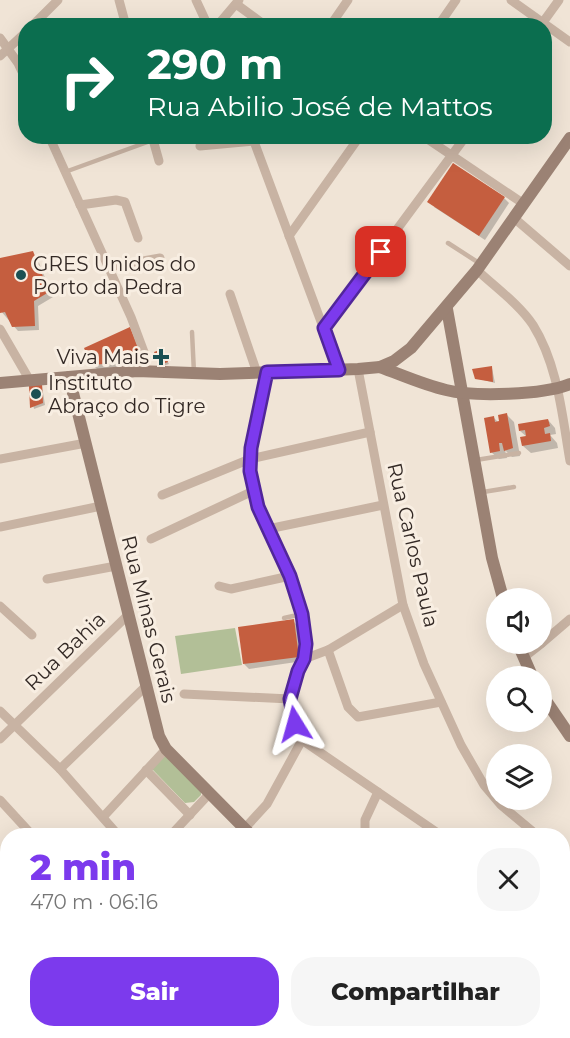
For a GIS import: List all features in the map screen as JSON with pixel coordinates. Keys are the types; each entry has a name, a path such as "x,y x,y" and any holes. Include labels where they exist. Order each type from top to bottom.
{"main road":[{"path":"0,383 144,371 262,372 380,367 403,356 447,309 570,138"},
{"path":"447,309 492,558 500,588"},
{"path":"380,367 444,389 462,392 531,392 564,386"},
{"name":"Rua Minas Gerais","path":"69,377 154,725 166,749 245,828"},
{"path":"522,654 527,666"},
{"path":"552,710 570,736"}],"street":[{"path":"40,18 58,0"},
{"path":"119,0 124,18"},
{"path":"196,0 204,18"},
{"path":"336,18 348,0"},
{"path":"444,18 456,0"},
{"path":"511,0 534,18"},
{"path":"546,18 559,0"},
{"path":"224,18 238,2 257,18"},
{"path":"552,30 570,42"},
{"path":"0,38 9,48 18,65"},
{"path":"0,56 18,40"},
{"path":"53,144 144,352 144,371"},
{"path":"154,144 159,162"},
{"path":"200,146 215,144"},
{"path":"255,144 339,370"},
{"path":"289,236 354,144"},
{"path":"434,144 524,204"},
{"path":"324,328 461,144"},
{"path":"80,205 116,200 125,202 138,238"},
{"path":"513,218 570,266"},
{"path":"108,267 160,258"},
{"path":"479,267 531,323 564,386 570,461"},
{"path":"230,294 262,372 250,459 253,490 290,576 302,614 306,644 304,659 290,699 295,724 302,740 430,828"},
{"path":"0,328 29,379"},
{"name":"Rua Carlos Paula","path":"358,369 403,605 441,702 484,785 501,805 528,828"},
{"path":"162,495 250,459 370,432"},
{"path":"0,459 86,443"},
{"path":"151,539 253,490"},
{"path":"268,529 383,505"},
{"path":"0,527 101,506"},
{"path":"47,579 116,566"},
{"path":"219,586 226,590 290,576"},
{"path":"304,659 328,650 403,605"},
{"path":"0,606 32,635"},
{"name":"Rua Bahia","path":"0,738 128,615"},
{"path":"552,634 570,619"},
{"path":"328,650 348,707 358,717 441,702"},
{"path":"523,658 528,654"},
{"path":"60,769 146,686"},
{"path":"184,694 290,699"},
{"path":"0,711 60,769 113,828"},
{"path":"252,828 302,740"},
{"path":"104,816 166,749"},
{"path":"146,770 190,815"},
{"path":"365,828 365,820 378,792"},
{"path":"178,828 210,794"},
{"path":"0,800 26,828"}],"lane":[{"path":"65,172 137,144"},
{"path":"448,243 479,267"},
{"path":"192,332 194,373"},
{"path":"474,460 519,453"},
{"path":"480,492 514,487"},
{"path":"284,618 302,614"}],"green space":[{"path":"235,628 242,665 181,674 175,636"},
{"path":"166,755 201,791 201,795 194,802 185,803 152,769"}],"building":[{"path":"453,163 505,197 479,236 427,202"},
{"name":"GRES Unidos do Porto da Pedra","path":"33,251 49,292 34,301 35,326 12,327 5,312 0,313 0,258"},
{"path":"130,327 141,354 140,361 91,365 84,348"},
{"name":"Viva Mais","path":"162,349 168,362 160,365 154,352"},
{"path":"492,366 493,382 475,379 472,369"},
{"name":"Instituto Abraço do Tigre","path":"42,384 43,403 30,408 29,386"},
{"path":"507,413 513,448 504,451 502,443 499,443 500,451 490,453 484,418 494,416 495,422 499,421 498,415"},
{"path":"548,419 550,426 544,428 545,434 550,433 551,441 522,446 520,437 526,436 525,430 519,431 518,424"},
{"path":"294,619 299,657 243,664 238,627"}],"place":[{"name":"GRES Unidos do Porto da Pedra","path":"21,275"},
{"name":"Viva Mais","path":"161,357"},
{"name":"Instituto Abraço do Tigre","path":"36,394"}],"route":[{"path":"295,724 290,699 292,687 304,659 306,644 302,614 290,576 258,507 250,471 251,448 267,372 339,370 324,328 381,252"}]}
